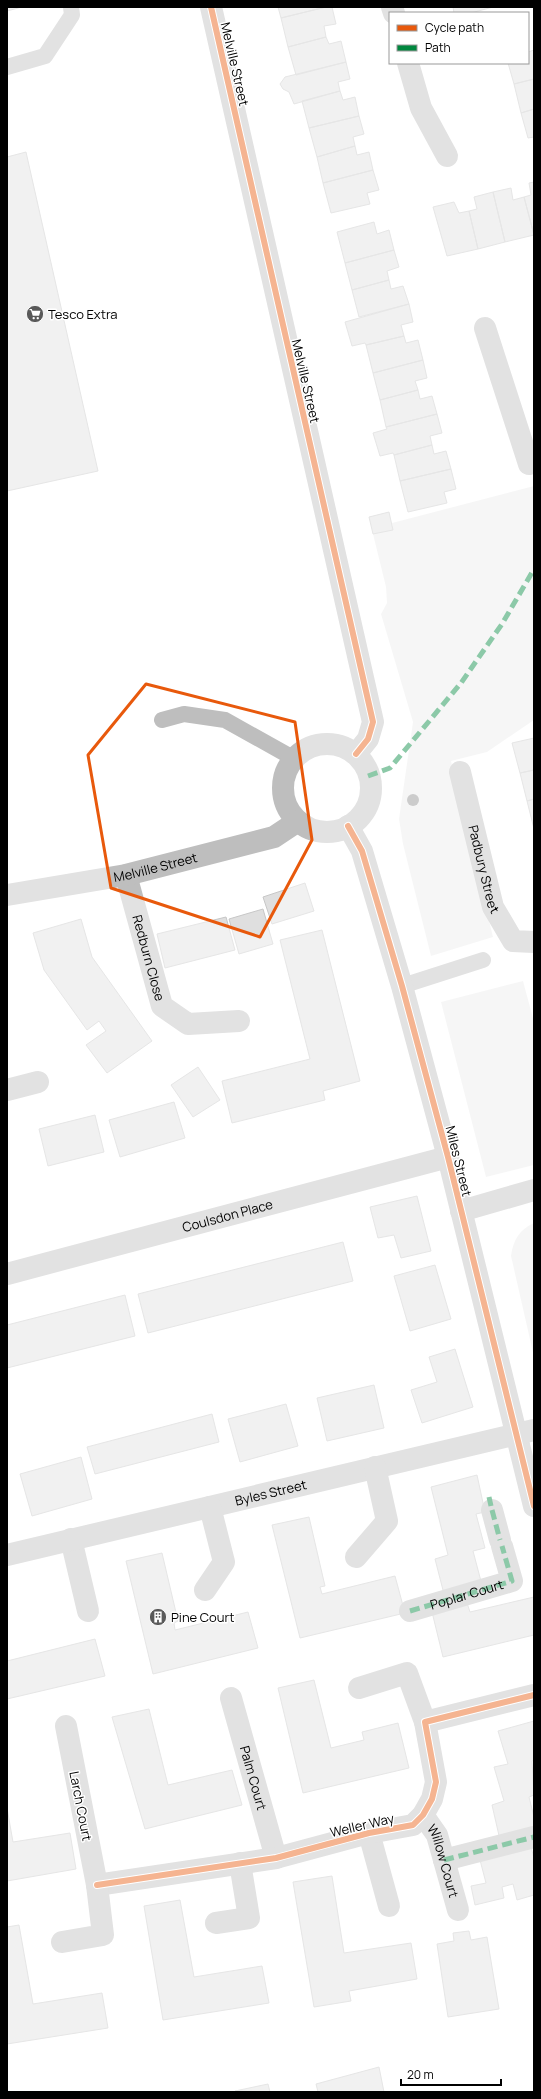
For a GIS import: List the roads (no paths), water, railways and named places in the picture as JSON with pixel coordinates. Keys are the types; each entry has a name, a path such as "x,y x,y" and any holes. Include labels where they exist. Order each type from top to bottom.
{"street":[{"name":"Melville Street","path":"211,7 373,722 368,739 356,754"},
{"path":"408,64 420,108 447,156"},
{"path":"485,328 529,464 534,461"},
{"path":"327,744 342,747 356,754 365,766 370,781 370,796 364,811 348,826 341,830 326,832 311,829 298,821 288,809 283,794 283,779 293,758 312,746 327,744"},
{"name":"Padbury Street","path":"460,772 493,907 513,942 534,942"},
{"name":"Melville Street","path":"7,894 126,875 274,838 298,821"},
{"name":"Miles Street","path":"348,826 362,851 402,986 461,1211 526,1432 534,1506"},
{"name":"Redburn Close","path":"126,875 162,1006 188,1024 239,1022"},
{"path":"7,1090 38,1082"},
{"name":"Coulsdon Place","path":"7,1274 448,1157"},
{"path":"461,1211 534,1190"},
{"name":"Byles Street","path":"7,1555 526,1432"},
{"path":"356,1557 386,1521 375,1468"},
{"name":"Poplar Court","path":"410,1611 512,1581 491,1505"},
{"path":"205,1590 224,1562 210,1507"},
{"path":"71,1540 88,1610"},
{"name":"Weller Way","path":"97,1885 276,1858 368,1833 412,1825 423,1814 432,1799 436,1782 425,1722 407,1673 359,1688"},
{"path":"425,1722 534,1695"},
{"name":"Palm Court","path":"232,1698 276,1858"},
{"name":"Larch Court","path":"62,1942 103,1935 97,1885 66,1726"},
{"name":"Willow Court","path":"423,1814 437,1835 458,1910"},
{"path":"368,1833 389,1906"},
{"path":"444,1860 534,1837"},
{"path":"216,1923 249,1918 240,1863"}],"lane":[{"path":"7,67 46,56 72,15 71,7"},
{"path":"162,720 184,714 225,720 293,758"},
{"path":"402,986 483,960"}],"place":[{"name":"Tesco Extra","path":"35,314"},
{"name":"Pine Court","path":"158,1617"}]}
